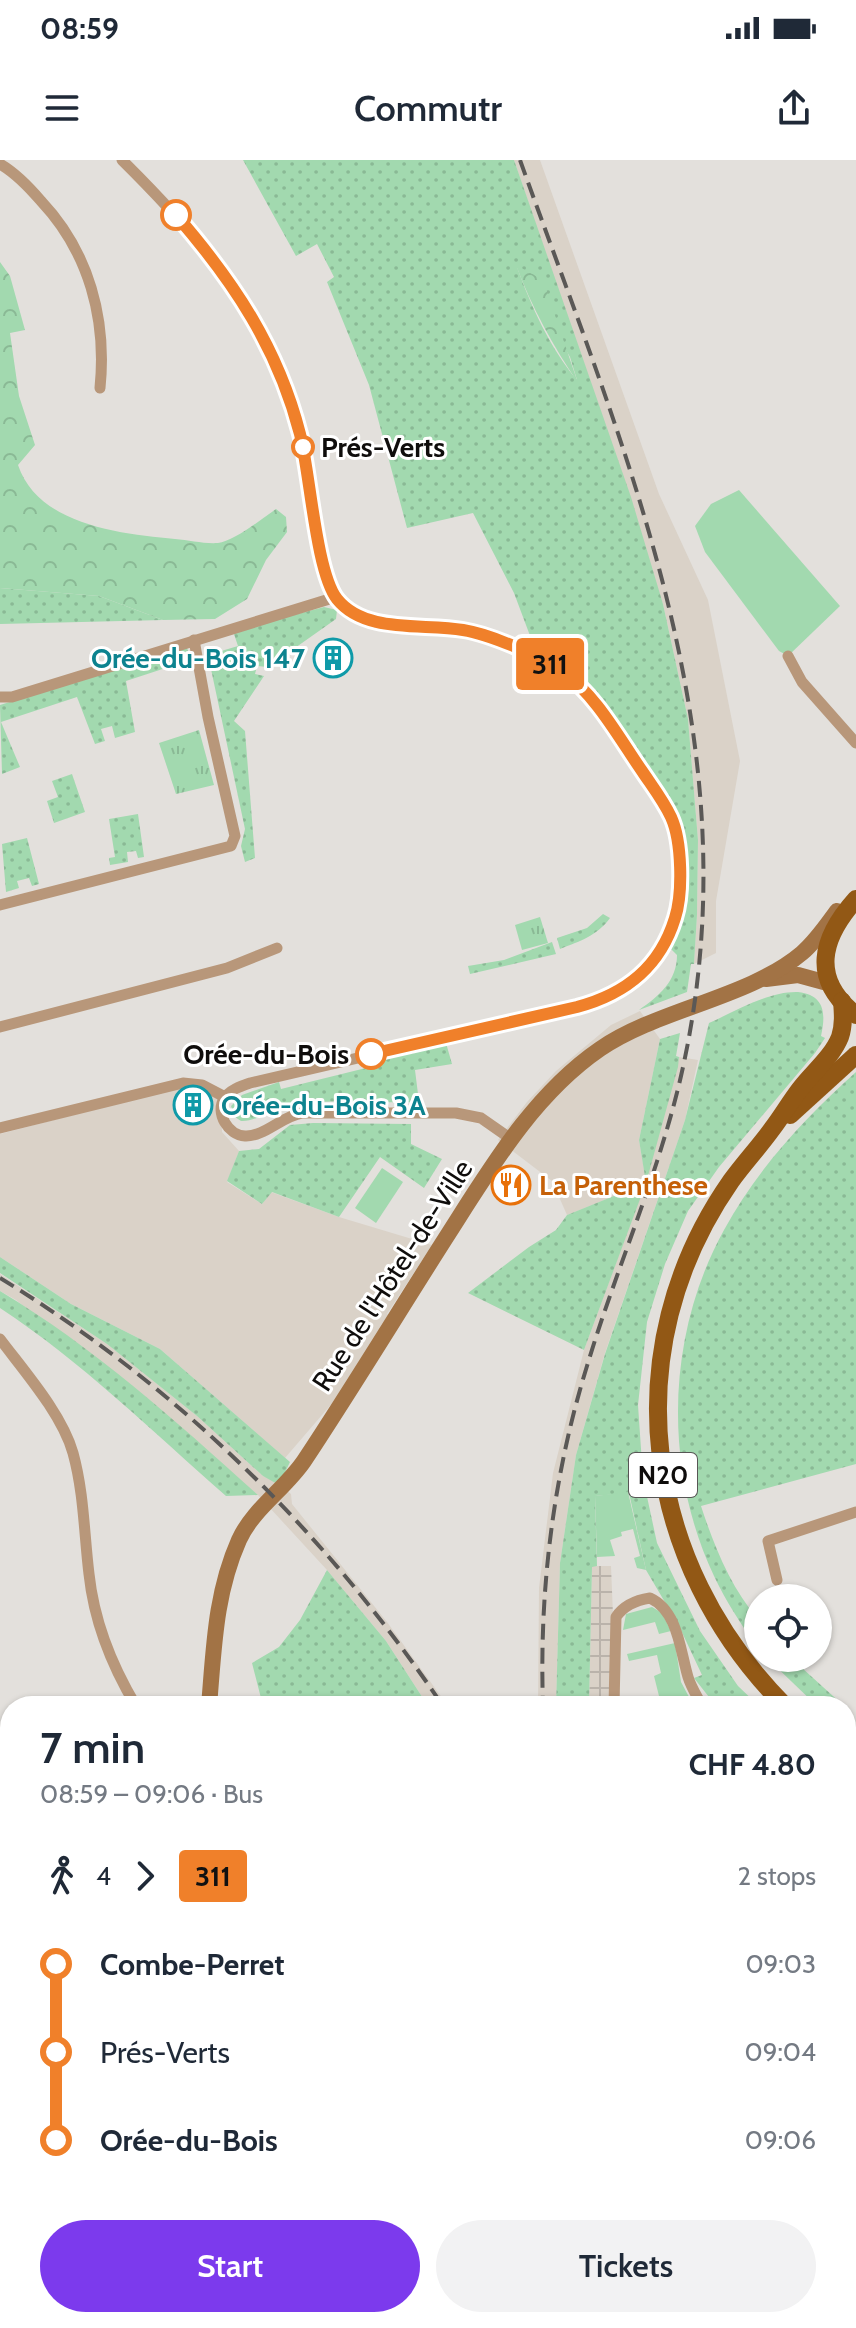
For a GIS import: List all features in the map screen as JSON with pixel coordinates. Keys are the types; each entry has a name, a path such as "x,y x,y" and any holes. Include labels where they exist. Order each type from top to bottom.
{"main road":[{"name":"Rue de l'Hôtel-de-Ville","path":"210,1696 219,1595 241,1536 250,1521 303,1463 511,1139 534,1109 601,1048 643,1026 757,980 801,954 820,935 841,906 856,897"},
{"path":"856,897 835,926 826,950 825,967 831,984 856,1015"},
{"name":"Rue de l'Hôtel-de-Ville","path":"757,980 798,975 831,984"},
{"name":"N20","path":"776,1696 721,1630 692,1574 670,1510 661,1463 658,1418 666,1334 688,1260 729,1185 797,1092 837,1044 841,1033 842,1001"},
{"name":"N20","path":"772,1129 856,1055"}],"street":[{"path":"122,160 198,240 257,323 276,363 294,414 309,475 325,573 336,597 350,611 364,618 393,625 466,630 541,659 565,673 613,728 672,819 677,835 681,891 676,914 664,947 630,985 598,1001 250,1083 225,1097 221,1108 228,1127 240,1135 255,1135 287,1116 302,1113 456,1113 481,1118 511,1139"},
{"path":"0,164 31,189 64,227 85,268 101,328 100,388"},
{"path":"0,697 12,697 336,597"},
{"path":"0,905 231,846 235,836 194,640"},
{"path":"788,656 802,682 856,743"},
{"path":"0,1027 227,968 277,948"},
{"path":"0,1128 183,1083 202,1085 225,1097"},
{"path":"0,1339 44,1397 72,1450 84,1512 89,1577 100,1628 130,1696"},
{"path":"777,1580 768,1541 856,1512"},
{"path":"614,1696 616,1617 620,1610 630,1604 650,1598 663,1608 674,1626 689,1680 697,1696"}],"shaded area":[{"path":"514,160 540,160 659,494 708,600 740,761 716,901 716,953 694,964 698,840 688,719 663,604"},
{"path":"640,1011 660,1039 639,1140 646,1181 679,1057 698,1060 685,1120 605,1353 576,1455 560,1563 556,1696 538,1696 539,1588 553,1473 584,1350 645,1184 567,1215 552,1181 498,1140 556,1071 611,1025"},
{"path":"184,1086 221,1100 222,1132 239,1151 227,1182 262,1204 271,1192 339,1217 432,1245 387,1314 402,1322 285,1458 160,1349 71,1304 0,1257 0,1134"},
{"path":"0,1274 107,1344 197,1416 263,1476 291,1494 292,1504 387,1622 441,1696 422,1696 386,1641 327,1570 258,1495 16,1300 0,1291"},
{"path":"592,1566 611,1566 610,1696 589,1696"}],"green space":[{"path":"243,160 514,160 631,497 663,604 688,719 698,840 694,964 691,964 687,992 639,1010 666,987 676,964 677,955 671,949 679,932 687,897 684,837 680,820 622,730 582,679 532,641 514,593 473,513 407,528 369,385 327,282 334,277 317,244 296,256","holes":["517,267 570,357 577,380 542,326"]},
{"path":"0,262 10,276 25,330 10,333 19,396 35,445 18,465 28,485 43,501 84,523 130,534 202,542 218,543 232,539 276,509 286,517 287,532 266,560 247,599 215,619 163,620 99,596 0,588"},
{"path":"516,265 543,280 578,383 544,326"},
{"path":"739,490 840,606 788,656 779,651 705,552 695,526 711,504"},
{"path":"0,588 99,596 163,620 0,624"},
{"path":"324,607 337,610 336,619 268,667 257,666 255,674 264,676 234,721 245,731 255,858 245,862 241,846 245,829 208,655 238,646 233,631"},
{"path":"187,647 190,660 126,681 135,732 115,738 112,726 101,729 105,741 95,744 77,697 1,722 20,767 2,774 0,705"},
{"path":"199,730 214,785 176,794 159,743"},
{"path":"72,774 85,812 54,823 47,801 58,797 52,781"},
{"path":"138,814 144,857 138,858 136,851 127,852 128,862 110,865 109,858 115,857 109,819"},
{"path":"27,838 39,884 32,886 29,878 17,881 19,888 6,892 2,844"},
{"path":"603,914 610,918 600,929 560,949 557,938 587,928"},
{"path":"540,917 548,943 522,950 515,925"},
{"path":"552,942 556,954 470,974 468,966 504,960"},
{"path":"787,993 807,994 818,1001 823,1013 821,1036 825,1038 719,1167 688,1211 665,1264 647,1322 638,1405 643,1478 657,1543 700,1631 738,1686 748,1696 708,1696 694,1678 702,1675 679,1626 646,1570 629,1493 595,1496 597,1566 592,1567 589,1696 556,1696 560,1563 576,1455 605,1354 685,1120 709,1023 764,998"},
{"path":"680,1033 676,1056 679,1057 678,1067 646,1183 639,1140 660,1039"},
{"path":"446,1043 452,1064 415,1070 419,1102 294,1104 241,1121 235,1117 231,1106 242,1095 279,1082 281,1089 370,1067 368,1058"},
{"path":"856,1072 856,1464 701,1506 724,1566 744,1600 744,1627 714,1576 697,1534 686,1491 679,1447 678,1402 682,1357 691,1313 705,1271 724,1230 767,1165 818,1108"},
{"path":"411,1124 411,1144 442,1159 424,1188 380,1157 339,1217 272,1192 262,1204 227,1181 239,1151 259,1149 290,1125"},
{"path":"382,1168 403,1182 376,1223 355,1208"},
{"path":"646,1183 584,1350 468,1293 556,1230 567,1215"},
{"path":"0,1257 71,1304 160,1349 290,1462 279,1485 263,1476 197,1416 107,1344 0,1273"},
{"path":"0,1291 102,1361 258,1495 226,1496 88,1374 0,1308"},
{"path":"628,1492 646,1570 637,1568 634,1558 640,1556 633,1529 621,1532 622,1536 610,1540 615,1556 597,1557 595,1496"},
{"path":"327,1570 386,1641 422,1696 260,1696 252,1663 279,1647 300,1620"},
{"path":"652,1607 662,1613 671,1631 659,1634 655,1622 623,1630 626,1614"},
{"path":"675,1643 681,1682 688,1696 659,1696 654,1676 661,1673 657,1655 629,1661 627,1654"},
{"path":"782,1672 806,1672 833,1696 807,1696"}],"railway":[{"path":"520,160 601,384 638,496 669,608 691,722 703,837 700,955 681,1076 661,1150 598,1330 565,1449 546,1577 543,1696"},
{"path":"0,1278 128,1367 245,1468 350,1581 436,1696"}],"bus line":[{"name":"311","path":"176,215 211,257 257,323 276,363 301,436 325,573 336,597 350,611 364,618 393,625 466,630 541,659 565,673 613,728 662,800 677,835 681,891 676,914 664,947 630,985 615,994 577,1007 371,1054"}],"place":[{"name":"Prés-Verts","path":"303,447"},
{"name":"Orée-du-Bois 147","path":"333,658"},
{"name":"Orée-du-Bois","path":"371,1054"},
{"name":"Orée-du-Bois 3A","path":"193,1105"},
{"name":"La Parenthese","path":"511,1185"}]}
